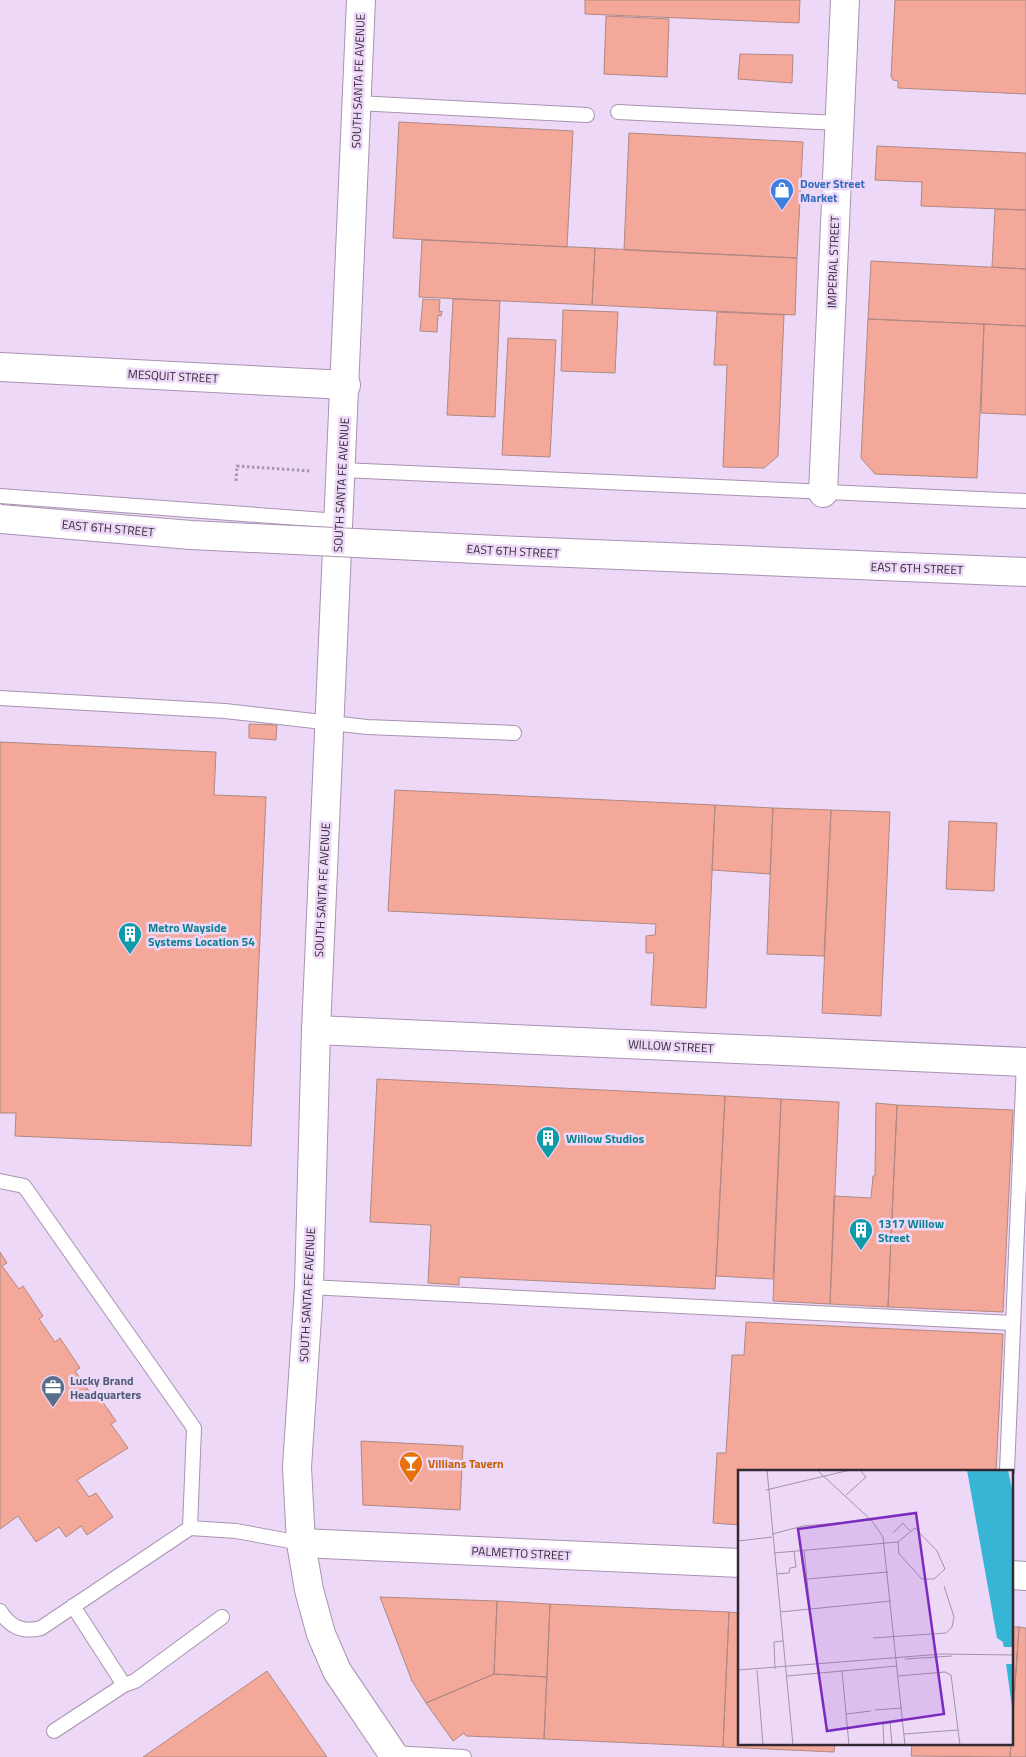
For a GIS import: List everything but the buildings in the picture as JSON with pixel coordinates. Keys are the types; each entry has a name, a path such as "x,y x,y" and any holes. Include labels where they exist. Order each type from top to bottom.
{"street":[{"name":"SOUTH SANTA FE AVENUE","path":"361,0 346,385 330,471 339,521 316,1030 309,1287 297,1467 301,1543 309,1590 320,1634 337,1671 393,1755"},
{"name":"IMPERIAL STREET","path":"823,493 845,0"},
{"name":"MESQUIT STREET","path":"0,367 346,385"},
{"name":"EAST 6TH STREET","path":"0,519 191,535 1026,572"},
{"name":"WILLOW STREET","path":"316,1030 1025,1062"},
{"name":"PALMETTO STREET","path":"301,1543 738,1563"}],"lane":[{"path":"357,104 587,115"},
{"path":"618,112 839,123"},
{"path":"330,471 1026,501"},
{"path":"0,496 339,521"},
{"path":"0,698 225,711 330,724 514,733"},
{"path":"1007,1470 1025,1062"},
{"path":"0,1181 24,1186 194,1428 190,1528"},
{"path":"309,1287 1014,1323"},
{"path":"0,1611 12,1626 30,1631 41,1628 190,1528 236,1531 301,1543"},
{"path":"73,1606 124,1685"},
{"path":"54,1732 124,1685 135,1681 222,1617"},
{"path":"393,1755 464,1757"}],"path":[{"path":"236,481 237,466 330,471"}],"place":[{"name":"Dover Street Market","path":"782,211"},
{"name":"Metro Wayside Systems Location 54","path":"130,955"},
{"name":"Willow Studios","path":"548,1159"},
{"name":"1317 Willow Street","path":"861,1251"},
{"name":"Lucky Brand Headquarters","path":"53,1408"},
{"name":"Villians Tavern","path":"411,1484"}]}
